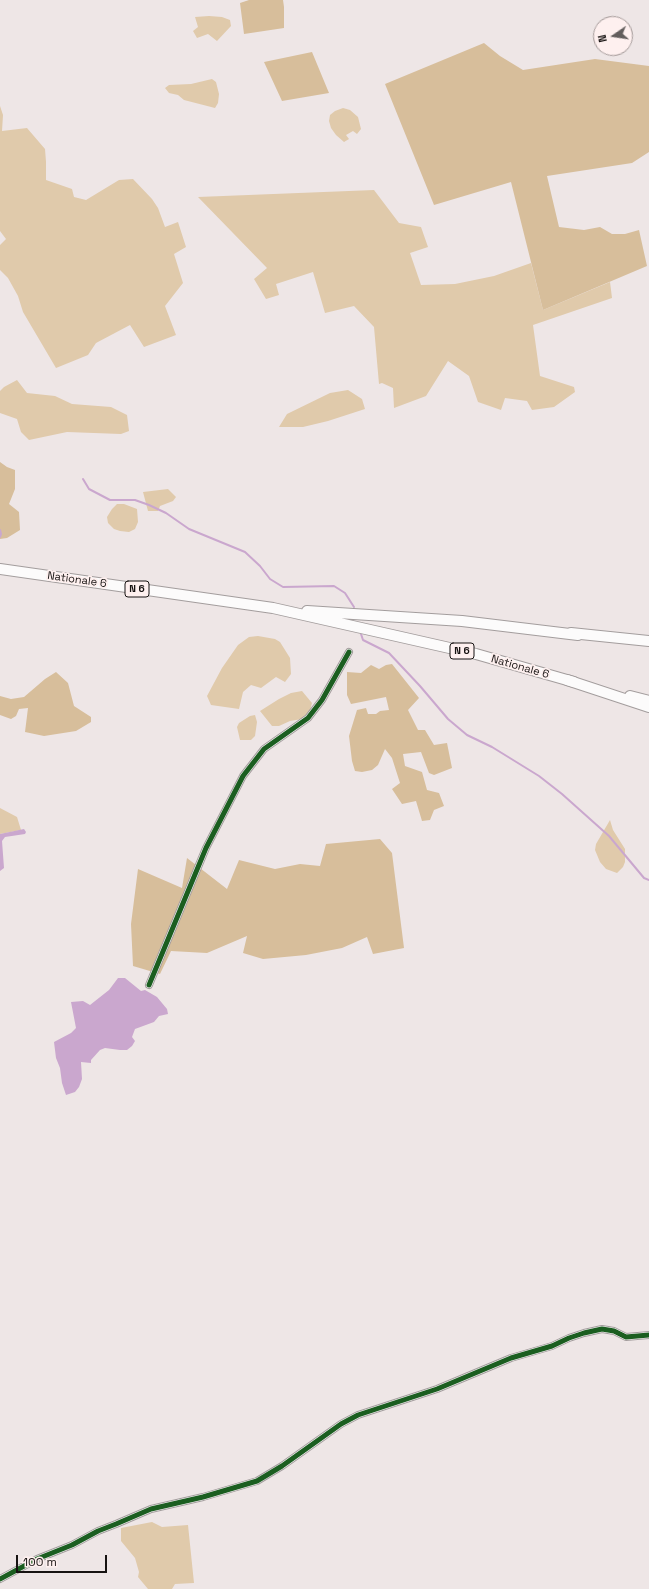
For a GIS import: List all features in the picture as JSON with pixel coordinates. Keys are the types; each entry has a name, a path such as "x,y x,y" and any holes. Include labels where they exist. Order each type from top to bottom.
{"main road":[{"name":"Nationale 6","path":"0,569 273,608 462,621 571,634 649,646"},
{"name":"Nationale 6","path":"273,608 476,654 567,680 649,701"},
{"path":"571,634 649,641"},
{"path":"567,680 649,707"}],"street":[{"path":"149,985 206,848 243,776 264,749 308,718 322,700 348,652"},
{"path":"0,1580 37,1559 72,1545 98,1531 151,1509 203,1497 257,1481 282,1466 341,1424 358,1415 437,1388 511,1358 552,1346 584,1333 602,1329 614,1331 626,1337 649,1335"}],"shaded area":[{"path":"249,0 283,0 284,28 244,34 240,3"},
{"path":"195,17 222,17 230,20 231,26 217,41 208,34 197,38 193,31 198,27"},
{"path":"484,43 500,56 523,70 595,59 649,66 649,152 632,163 547,176 559,227 584,230 600,227 612,234 625,234 639,230 647,266 543,310 511,182 434,205 385,84"},
{"path":"312,52 329,93 282,101 264,62"},
{"path":"212,79 216,82 219,94 218,103 215,108 184,100 178,95 169,93 165,88 169,85 191,84"},
{"path":"0,106 3,115 2,131 27,128 45,149 46,180 72,189 74,197 86,200 119,180 133,179 152,199 158,208 165,227 178,222 186,247 174,254 183,283 165,306 176,335 144,347 130,325 96,343 88,355 56,368 23,312 18,296 8,278 0,270 0,245 6,239 0,231"},
{"path":"343,108 350,110 358,117 361,129 357,134 353,131 346,135 349,139 344,142 331,128 329,121 330,115"},
{"path":"374,190 399,223 421,227 428,247 410,253 421,285 455,284 494,276 531,263 543,310 610,282 612,298 533,325 540,376 574,387 575,392 554,407 532,410 527,401 505,398 501,410 478,402 469,376 448,361 426,396 394,408 393,388 382,383 379,384 374,327 354,306 325,313 313,272 276,284 279,295 266,299 254,279 267,268 198,197"},
{"path":"17,380 27,393 55,396 72,404 111,407 127,415 129,431 121,434 67,432 29,440 21,432 17,419 0,413 0,391"},
{"path":"348,390 362,399 365,409 328,421 303,427 279,427 287,414 330,393"},
{"path":"0,462 15,470 15,489 9,504 19,512 20,530 7,538 0,539"},
{"path":"168,489 176,497 173,501 160,506 158,511 148,511 143,492"},
{"path":"117,504 124,504 137,509 138,522 135,529 129,532 120,531 114,529 108,523 107,517"},
{"path":"258,636 275,639 280,642 290,658 291,674 285,682 276,677 261,688 251,685 243,692 239,709 211,705 207,696 222,668 238,645 249,637"},
{"path":"392,664 419,698 408,710 418,730 425,730 434,745 447,743 452,768 434,775 429,773 421,752 403,754 405,766 422,772 427,790 439,793 444,806 434,810 430,820 422,821 416,801 402,804 392,789 400,783 392,758 385,749 378,765 372,770 362,772 355,771 352,761 349,736 357,710 366,708 368,714 376,714 380,711 389,710 386,697 351,704 347,695 347,672 361,673 371,665 379,669 386,665"},
{"path":"56,672 68,683 74,706 91,717 91,722 76,731 44,736 25,732 28,708 19,709 16,716 11,719 0,715 0,696 11,699 24,697 45,679"},
{"path":"302,691 312,703 308,718 290,721 279,726 272,726 260,711 291,693"},
{"path":"255,715 257,722 255,736 251,740 240,740 237,727 239,723 250,716"},
{"path":"0,808 17,817 21,830 0,834"},
{"path":"610,820 613,830 625,849 625,862 623,867 617,873 606,869 600,862 595,850 596,844"},
{"path":"24,829 26,832 25,834 5,837 2,841 4,868 0,871 0,834"},
{"path":"380,839 392,853 404,948 373,954 367,937 342,948 306,955 263,959 243,953 247,936 207,953 171,951 160,974 133,966 131,924 138,869 182,888 187,858 227,889 239,860 275,869 300,864 320,866 326,844"},
{"path":"118,978 125,978 141,991 145,990 157,997 167,1009 168,1014 159,1016 154,1022 135,1029 132,1037 135,1041 127,1050 105,1048 100,1050 91,1060 91,1063 81,1062 82,1079 79,1087 75,1092 66,1095 62,1083 60,1068 56,1058 54,1042 71,1033 76,1028 71,1002 83,1001 90,1005 109,990"},
{"path":"152,1522 162,1527 188,1525 194,1583 175,1584 172,1589 148,1589 138,1577 139,1572 135,1558 121,1541 121,1528"}],"waterway":[{"path":"83,479 89,489 110,500 135,500 149,505 166,513 189,529 245,552 260,566 270,579 283,587 334,586 345,593 354,607"},
{"path":"0,530 0,537"},
{"path":"361,634 363,640 389,653 448,719 467,735 492,747 539,776 562,794 609,836 644,878 649,880"}],"cycle path":[{"path":"149,985 206,848 243,776 264,749 308,718 322,700 349,652"},
{"path":"0,1579 37,1559 72,1545 98,1531 151,1509 203,1497 257,1481 282,1466 341,1424 358,1415 437,1389 511,1358 552,1346 584,1333 602,1329 614,1331 626,1337 649,1335"}]}
